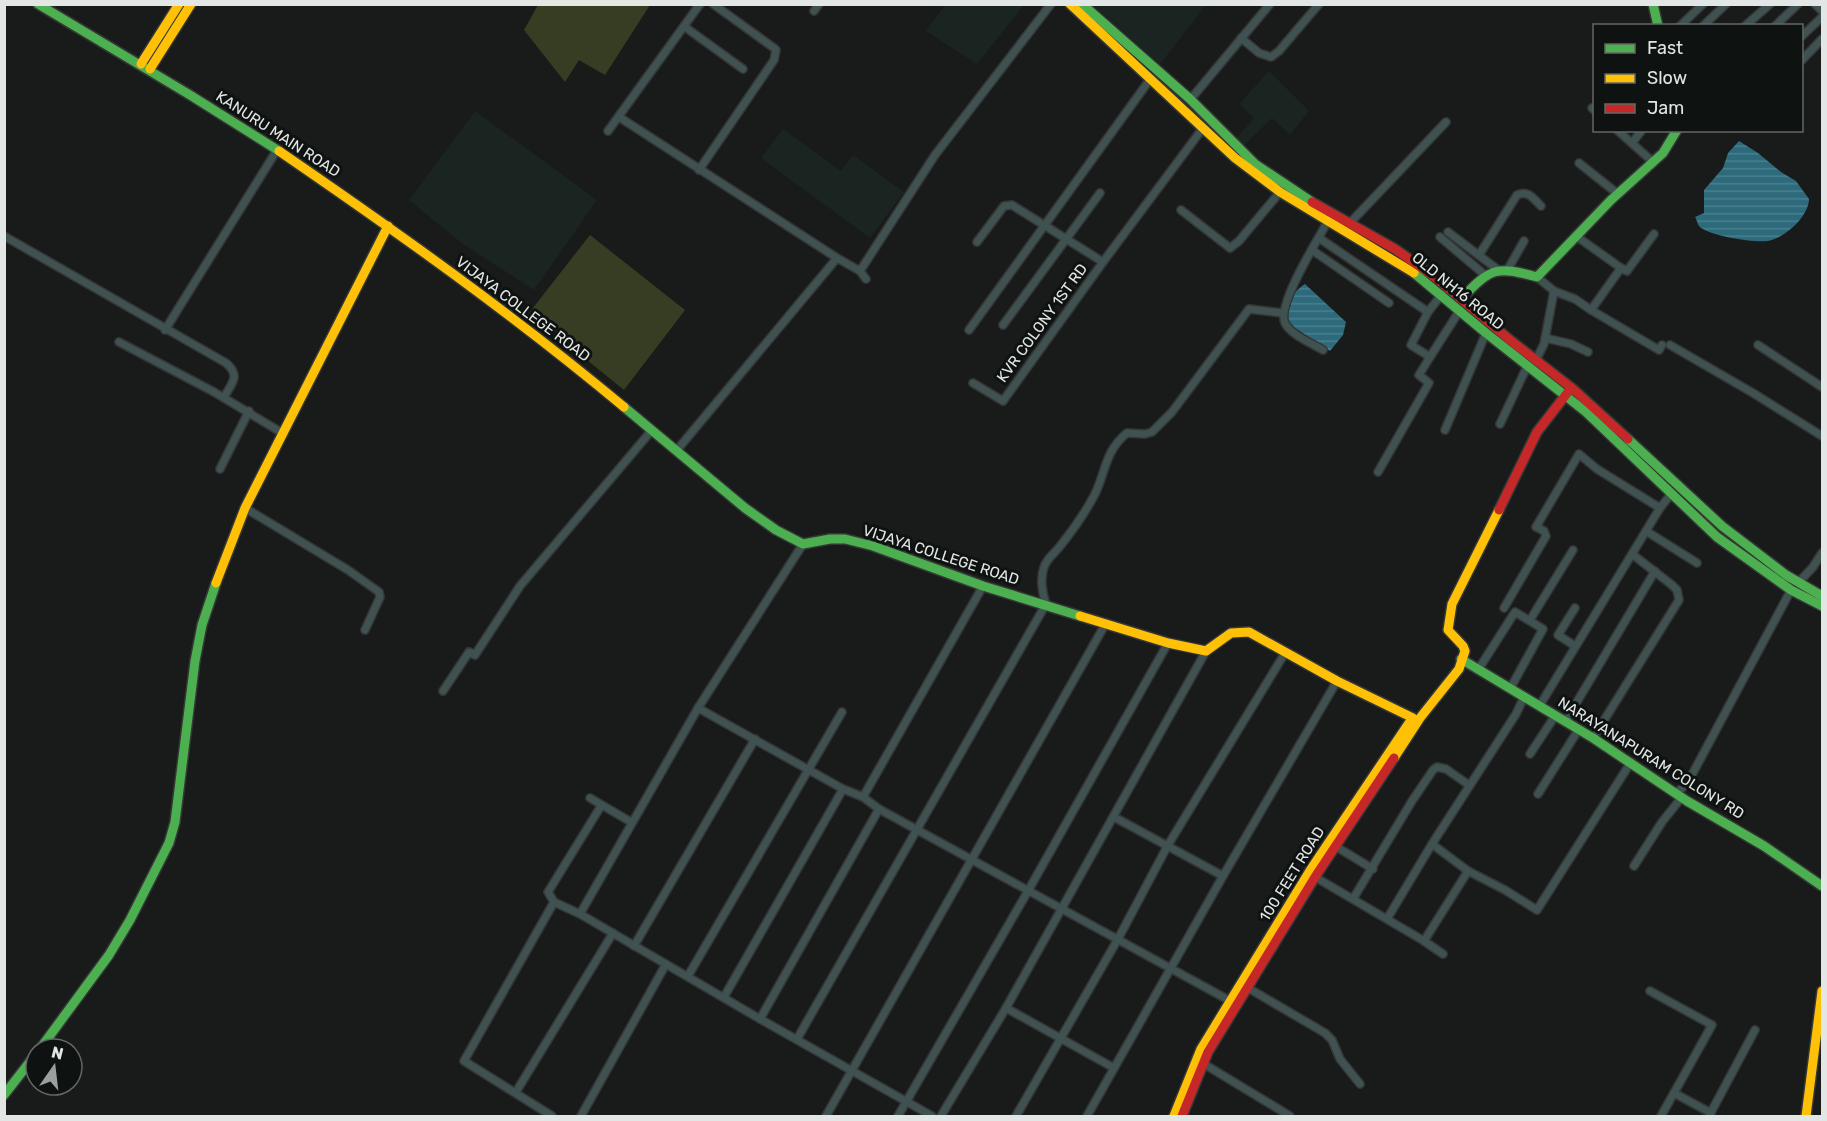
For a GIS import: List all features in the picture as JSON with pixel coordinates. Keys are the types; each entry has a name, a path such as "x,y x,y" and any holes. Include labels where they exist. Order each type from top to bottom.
{"street":[{"name":"KANURU MAIN ROAD","path":"38,4 150,69 277,150 388,226"},
{"path":"141,64 179,4"},
{"path":"150,69 191,4"},
{"path":"608,131 700,4"},
{"path":"699,170 759,85 776,53 774,48 713,4"},
{"path":"860,271 941,146 1051,4"},
{"name":"OLD NH16 ROAD","path":"1070,4 1236,158 1280,192 1386,254 1442,294 1486,333 1572,388 1739,542 1822,606"},
{"name":"OLD NH16 ROAD","path":"1082,4 1191,100 1236,147 1266,172 1412,260 1462,298 1717,537 1795,586 1822,596"},
{"path":"1241,38 1258,53 1271,57 1279,51 1319,4"},
{"path":"1653,4 1658,24"},
{"path":"1682,24 1702,4"},
{"path":"1705,24 1726,4"},
{"path":"1747,24 1770,4"},
{"path":"1777,24 1798,4"},
{"path":"1815,4 1822,11"},
{"path":"1191,100 1268,5"},
{"path":"1803,35 1822,17"},
{"path":"685,27 743,69"},
{"path":"1803,59 1822,39"},
{"path":"969,330 1151,78"},
{"path":"619,117 860,271 866,279"},
{"path":"1349,224 1446,122"},
{"path":"977,242 1004,206 1008,204 1015,206 1102,262 1203,128"},
{"path":"1619,132 1653,162"},
{"path":"1632,143 1640,132"},
{"path":"1537,277 1618,194 1653,162 1673,139 1676,132"},
{"path":"165,330 277,150"},
{"path":"1579,164 1618,194"},
{"path":"1181,210 1230,248 1239,241 1280,192"},
{"path":"1003,325 1101,193"},
{"path":"1479,255 1517,195 1530,194 1541,206"},
{"path":"1323,350 1290,329 1284,322 1282,314 1290,290 1328,221"},
{"path":"49,1037 109,955 130,920 169,843 175,822 195,661 202,625 223,562 245,508 388,226"},
{"name":"VIJAYA COLLEGE ROAD","path":"388,226 573,364 745,508 776,530 803,544 845,539 873,546 982,586 1168,643 1206,651"},
{"path":"1448,232 1497,269"},
{"path":"1576,237 1627,271 1654,234"},
{"path":"4,236 219,359 234,371 234,380 224,397"},
{"path":"1440,237 1485,275"},
{"path":"1319,238 1428,312"},
{"path":"1508,269 1524,241"},
{"path":"1312,250 1389,303"},
{"path":"677,450 837,258"},
{"name":"KVR COLONY 1ST RD","path":"973,383 1003,401 1102,262"},
{"path":"1590,310 1621,268"},
{"path":"1462,298 1485,275 1497,269 1508,269 1537,277 1554,291 1575,299 1659,350 1666,345 1753,393 1822,436"},
{"path":"1500,424 1525,371 1533,363 1545,338 1554,291"},
{"path":"1430,357 1411,345 1428,312 1442,294"},
{"path":"797,1039 1046,604 1041,588 1043,569 1048,558 1061,545 1095,493 1117,441 1128,433 1152,432 1173,412 1249,309 1282,314"},
{"path":"1378,472 1429,383 1419,375 1460,310"},
{"path":"1445,430 1486,333"},
{"path":"1545,338 1565,342 1588,352"},
{"path":"119,342 224,397 284,434"},
{"path":"1758,345 1822,387"},
{"path":"1460,661 1465,651 1448,630 1452,604 1537,432 1572,388"},
{"path":"220,469 249,411"},
{"path":"443,691 469,652 475,654 520,586 652,430"},
{"path":"1504,608 1546,536 1544,531 1536,527 1579,454 1598,469 1660,508"},
{"path":"1540,705 1660,508 1672,493"},
{"path":"245,508 348,570 379,592 380,597 365,630"},
{"path":"1646,531 1697,563"},
{"path":"580,914 698,708 803,544"},
{"path":"1530,620 1573,550"},
{"path":"1634,866 1662,822 1682,797 1795,586 1813,567 1822,553"},
{"path":"1593,738 1679,600 1677,590 1632,554"},
{"path":"1564,722 1655,571"},
{"path":"863,797 982,586"},
{"path":"1575,608 1558,635 1575,646"},
{"path":"1478,670 1515,612 1530,620 1543,629 1510,689"},
{"path":"826,1116 1106,623"},
{"path":"941,1116 1006,1008 1206,651 1230,632 1239,630 1249,632 1337,681 1413,718"},
{"path":"898,1116 1168,643"},
{"path":"1016,1116 1118,939 1168,845 1285,653"},
{"name":"NARAYANAPURAM COLONY RD","path":"1460,661 1579,729 1682,797 1764,846 1822,886"},
{"name":"100 FEET ROAD","path":"1182,1116 1208,1052 1311,869 1413,718 1454,665 1460,661"},
{"name":"100 FEET ROAD","path":"1174,1116 1201,1049 1234,1003 1248,988 1335,846 1420,718 1459,669 1460,661"},
{"path":"1087,1116 1337,681"},
{"path":"1387,919 1469,785 1516,714 1524,697"},
{"path":"698,708 1234,1003"},
{"path":"688,976 842,712"},
{"path":"1530,754 1555,716"},
{"path":"1538,794 1579,729"},
{"path":"634,946 755,739"},
{"path":"1432,844 1468,871 1537,910 1631,762"},
{"path":"1353,899 1412,801 1437,766 1446,769 1469,785"},
{"path":"1682,797 1687,784"},
{"path":"724,997 843,789"},
{"path":"590,798 632,822"},
{"path":"601,806 548,892 554,902 580,914 932,1116"},
{"path":"760,1019 879,809"},
{"path":"1113,817 1223,876"},
{"path":"1335,846 1373,869"},
{"path":"1424,941 1468,871"},
{"path":"1315,877 1443,954"},
{"path":"552,1116 464,1061 554,902"},
{"path":"516,1092 613,933"},
{"path":"581,1116 666,964"},
{"path":"1248,988 1325,1033 1332,1040 1340,1059 1360,1084"},
{"path":"1650,991 1712,1025 1661,1116"},
{"path":"1806,1116 1822,991"},
{"path":"1006,1008 1114,1068"},
{"path":"1674,1093 1710,1115 1755,1030"},
{"path":"1204,1064 1290,1116"},
{"path":"4,1095 24,1069"}],"shaded area":[{"path":"945,5 1024,5 977,64 926,31"},
{"path":"1093,5 1206,5 1160,64"},
{"path":"1269,71 1309,111 1290,135 1272,118 1241,148 1234,141 1254,118 1239,104"},
{"path":"475,111 597,200 534,290 463,244 409,200"},
{"path":"783,129 841,171 853,155 904,192 870,238 761,158"}],"green space":[{"path":"538,5 650,5 605,75 579,60 565,82 524,30"},
{"path":"590,235 685,310 624,390 529,313"}],"water":[{"path":"1739,141 1796,181 1809,199 1801,219 1782,236 1775,239 1753,241 1721,236 1704,230 1699,226 1695,217 1704,213 1704,190 1723,168 1728,153"},
{"path":"1305,284 1346,322 1343,335 1330,351 1289,324 1290,301"}],"traffic: fast":[{"path":"38,4 279,151"},
{"path":"1082,4 1190,99 1255,164 1312,202"},
{"path":"1653,4 1658,24"},
{"path":"1462,298 1481,280 1495,272 1512,271 1537,277 1611,200 1663,153 1676,132"},
{"path":"1414,273 1586,412 1717,537 1791,590 1822,606"},
{"path":"624,407 745,508 776,530 803,544 845,539 873,546 983,586 1080,616"},
{"path":"1628,439 1722,526 1786,575 1822,596"},
{"path":"49,1037 109,955 130,920 169,843 175,822 195,661 202,625 216,583"},
{"path":"1461,659 1593,738 1687,801 1764,846 1822,886"},
{"path":"4,1095 24,1069"}],"traffic: slow":[{"path":"141,64 179,4"},
{"path":"150,69 191,4"},
{"path":"1070,4 1235,158 1280,192 1414,273"},
{"path":"279,151 454,275 624,407"},
{"path":"216,583 245,508 388,226"},
{"path":"1394,758 1420,718 1459,669 1465,651 1448,630 1452,604 1499,510"},
{"path":"1080,616 1168,643 1206,651 1231,633 1249,632 1337,681 1413,718"},
{"path":"1174,1116 1201,1049 1311,869 1409,723"},
{"path":"1806,1116 1822,991"}],"traffic: jam":[{"path":"1312,202 1395,249 1436,278 1573,389 1628,439"},
{"path":"1499,510 1537,432 1568,392"},
{"path":"1182,1116 1208,1052 1315,877 1394,758"}]}
